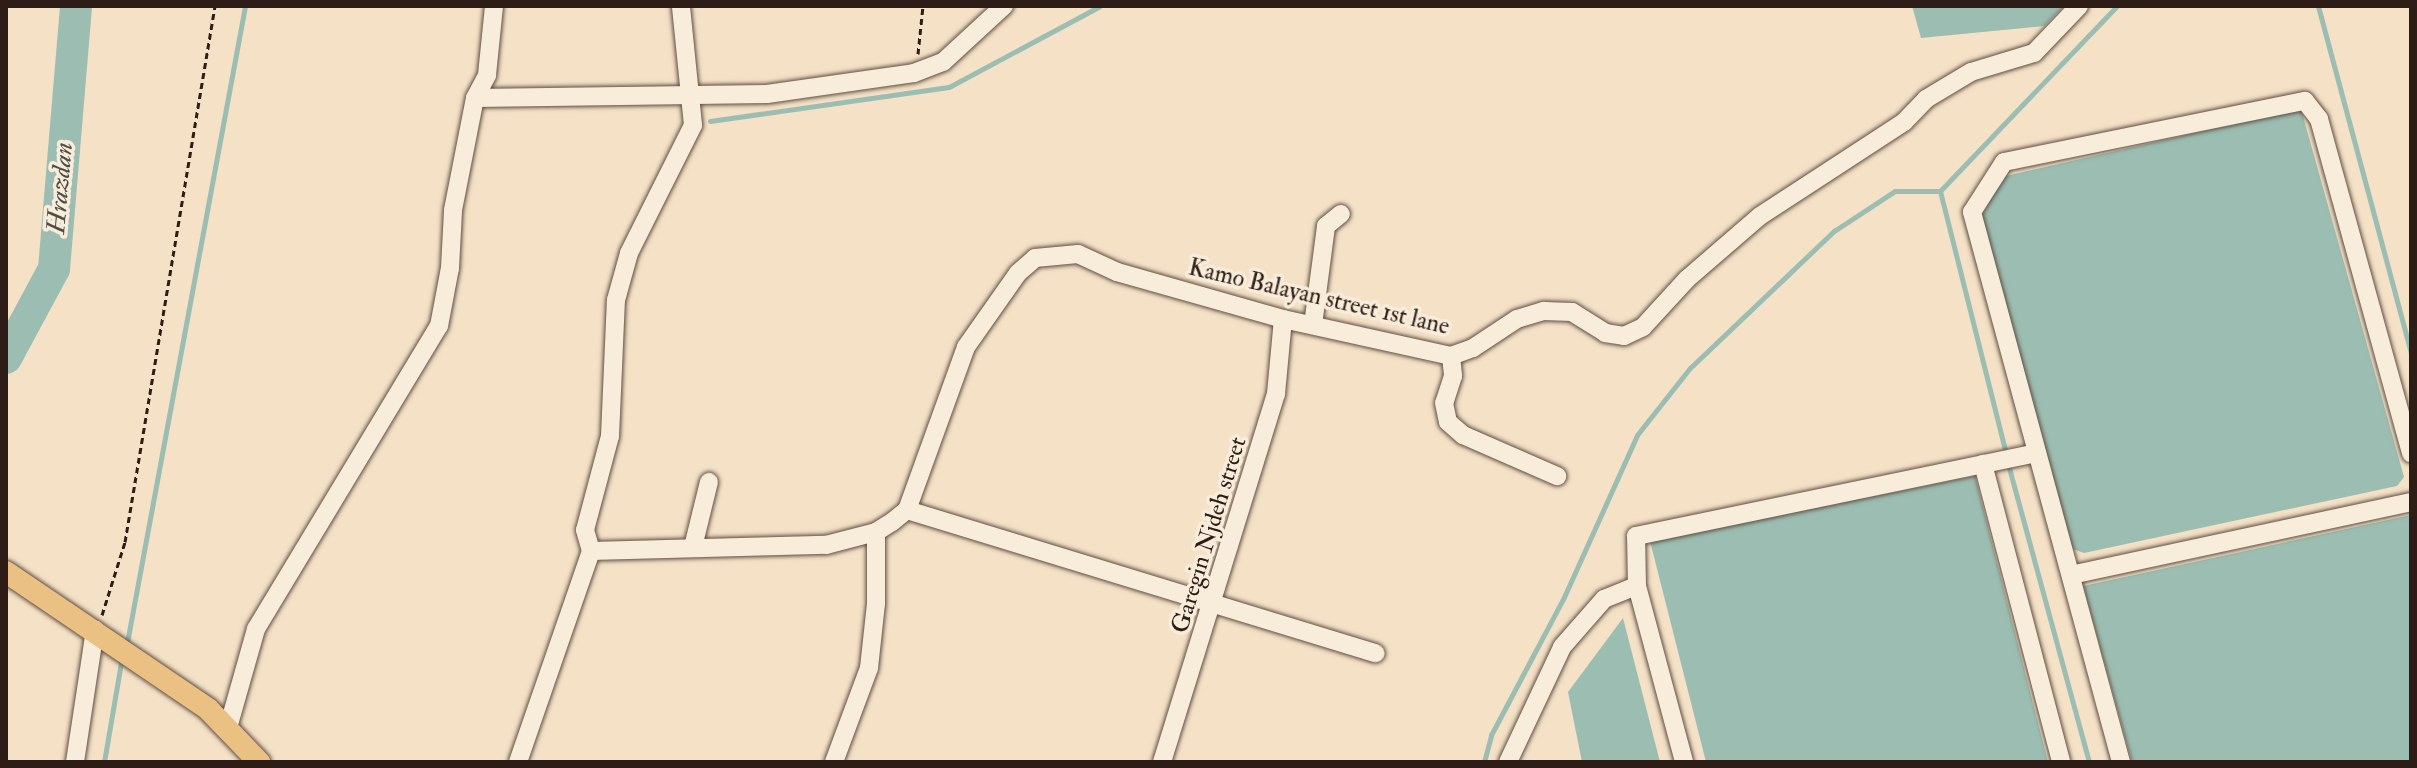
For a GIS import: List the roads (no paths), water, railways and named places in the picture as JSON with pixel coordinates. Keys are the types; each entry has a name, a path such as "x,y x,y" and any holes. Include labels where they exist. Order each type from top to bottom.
{"main road":[{"path":"6,572 144,662 228,728 259,762"}],"street":[{"path":"228,728 256,629 439,326 450,268 453,210 475,98 487,75 494,6"},
{"path":"518,762 591,551 585,530 610,436 616,300 629,253 693,125 694,95 681,6"},
{"path":"475,98 767,94 914,73 943,62 1004,6"},
{"name":"Kamo Balayan street 1st lane","path":"907,510 966,347 1035,258 1078,254 1117,272 1283,319 1451,356 1473,348 1517,319 1544,311 1572,312 1605,333 1624,336 1643,327 1687,279 1760,216 1904,122 1926,99 1971,72 2034,53 2079,6"},
{"path":"2121,762 1972,212 2004,162 2305,101 2319,119 2411,454"},
{"path":"1313,325 1326,226 1341,214"},
{"name":"Garegin Njdeh street","path":"1162,762 1216,603 1276,394 1283,319"},
{"path":"1451,356 1453,376 1444,403 1448,422 1463,435 1557,476"},
{"path":"1684,762 1637,586 1636,536 2036,453"},
{"path":"1983,464 2061,762"},
{"path":"693,547 709,482"},
{"path":"2071,575 2411,502"},
{"path":"591,551 693,547 780,549 876,532 907,510 1376,653"},
{"path":"834,762 869,668 876,604 876,532"},
{"path":"1508,762 1562,647 1604,599 1637,586"},
{"path":"75,762 105,635"}],"water":[{"path":"1912,6 2064,6 2044,26 1921,38"},
{"path":"2301,109 2404,477 2397,486 2084,553 2073,549 1979,222 2001,177"},
{"path":"1975,476 2048,762 1706,762 1650,541"},
{"path":"2411,515 2411,762 2132,762 2083,586"},
{"path":"1623,618 1660,762 1582,762 1568,692"}],"waterway":[{"name":"Hrazdan","path":"6,358 54,269 76,6"},
{"path":"126,648 245,6"},
{"path":"710,121 949,87 1100,6"},
{"path":"1484,762 1491,735 1564,597 1637,435 1690,368 1834,231 1895,191 1940,191 2117,6"},
{"path":"2318,6 2411,354"},
{"path":"1940,191 2006,454"},
{"path":"2008,464 2089,762"},
{"path":"104,762 122,657"}]}
